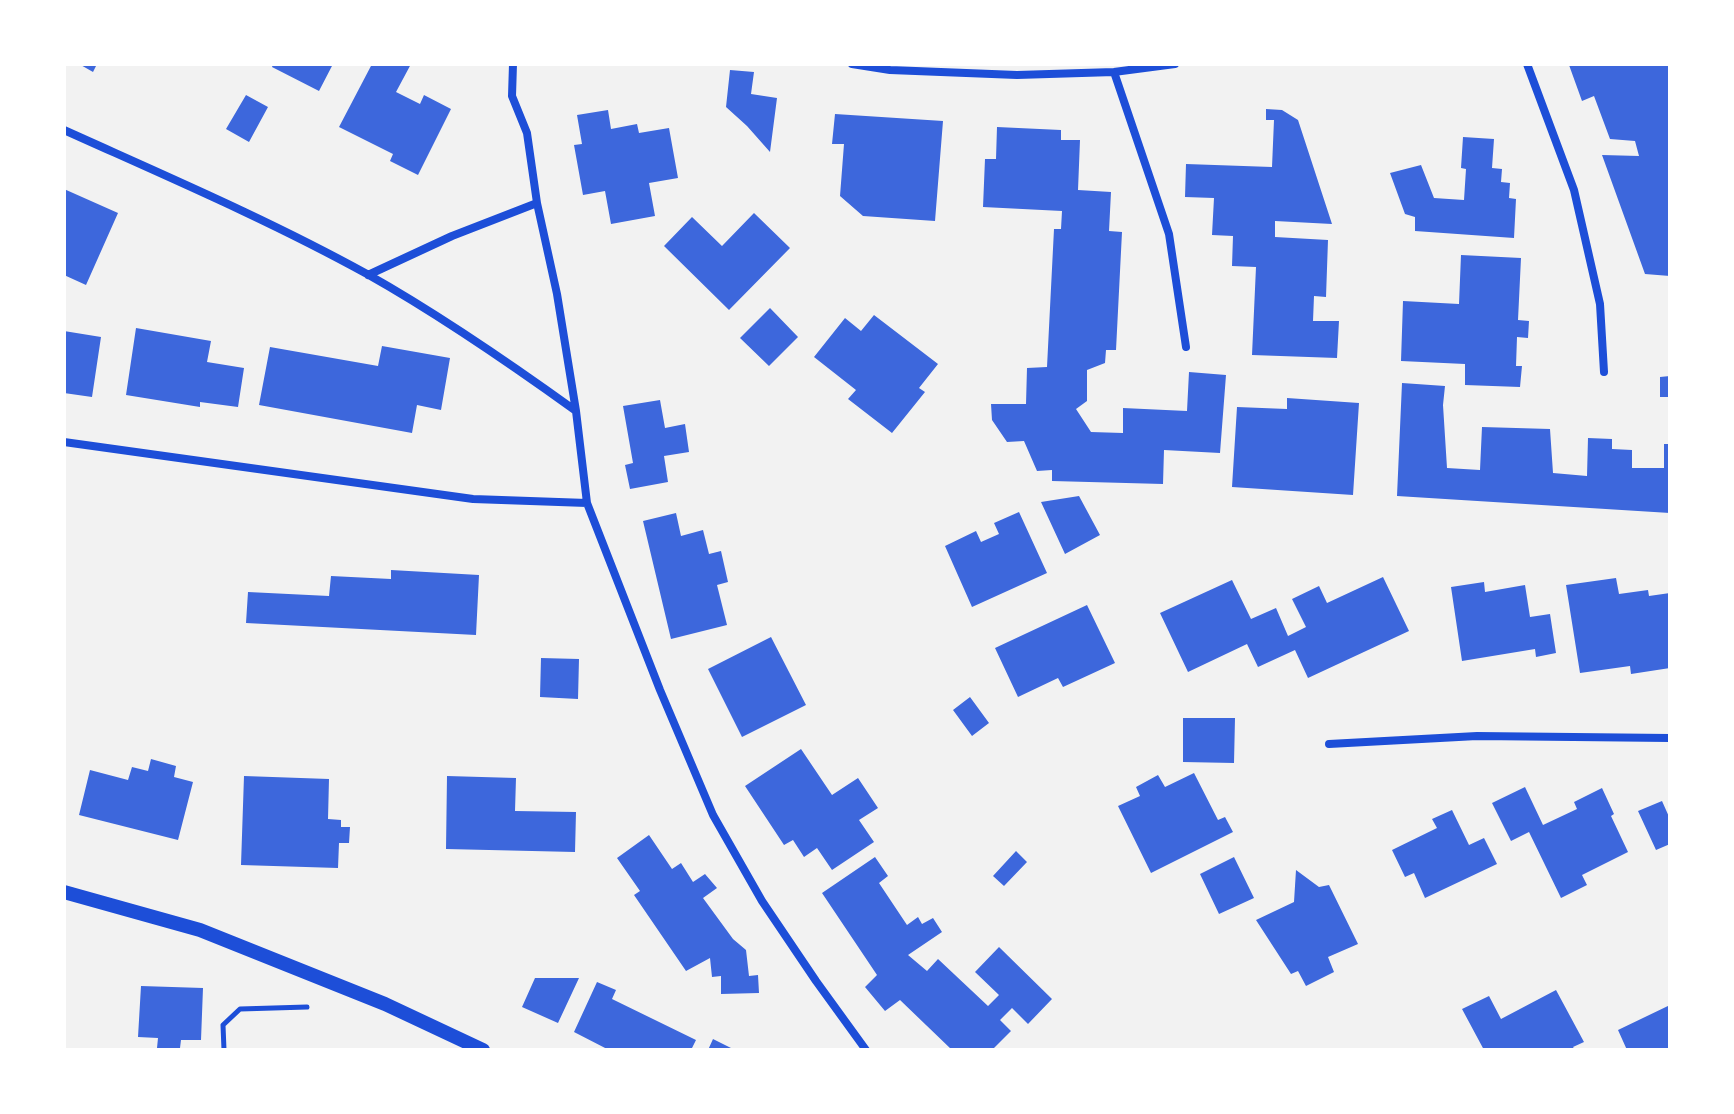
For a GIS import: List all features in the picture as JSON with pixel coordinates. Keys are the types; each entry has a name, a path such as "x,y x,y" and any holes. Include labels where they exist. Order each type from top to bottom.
{"street":[{"path":"513,64 512,96 527,133 537,203 557,294 587,503 713,815 762,901 866,1050"},
{"path":"852,64 890,70 1017,75 1114,72 1175,64"},
{"path":"1527,64 1574,190 1600,304 1604,372"},
{"path":"1114,72 1169,234 1186,347"},
{"path":"64,130 234,206 368,275 488,348 576,411"},
{"path":"368,275 452,236 537,203"},
{"path":"64,442 473,499 587,503"},
{"path":"1329,744 1477,736 1670,738"},
{"path":"64,892 200,930 385,1004 483,1050"}],"path":[{"path":"224,1050 223,1025 240,1009 313,1007"}],"building":[{"path":"79,64 97,64 93,72"},
{"path":"273,64 333,64 319,91 272,67"},
{"path":"372,64 411,64 396,92 420,104 424,95 451,109 418,175 390,161 393,154 339,127"},
{"path":"1670,64 1670,276 1645,274 1602,155 1639,156 1635,141 1610,139 1594,96 1582,101 1569,65"},
{"path":"730,70 754,72 751,94 777,98 770,152 726,107"},
{"path":"246,95 268,107 249,142 226,129"},
{"path":"1266,109 1282,110 1298,120 1332,224 1275,221 1275,237 1328,240 1326,297 1314,296 1313,321 1339,321 1337,358 1252,355 1256,267 1232,266 1233,236 1212,235 1214,198 1185,197 1186,164 1272,167 1274,120 1266,120"},
{"path":"608,110 611,129 637,124 639,133 669,128 678,178 649,183 655,216 611,224 605,191 583,195 574,145 582,144 577,115"},
{"path":"835,114 943,121 935,221 863,216 840,196 844,144 832,144"},
{"path":"997,127 1061,130 1061,140 1080,140 1078,190 1111,192 1109,231 1122,232 1116,350 1106,350 1105,363 1087,370 1087,401 1076,409 1091,432 1123,433 1123,408 1187,411 1189,372 1226,375 1220,453 1164,450 1163,484 1052,481 1052,470 1037,471 1024,441 1007,442 992,420 991,404 1026,404 1027,368 1047,367 1054,229 1061,229 1062,211 983,207 985,159 996,159"},
{"path":"1463,137 1494,139 1492,168 1502,169 1501,182 1510,183 1509,198 1516,199 1514,238 1415,231 1415,217 1405,214 1390,173 1421,165 1434,198 1464,200 1466,169 1461,168"},
{"path":"64,189 118,213 86,285 64,275"},
{"path":"754,213 790,248 729,310 664,246 692,217 722,246"},
{"path":"1461,255 1521,258 1518,320 1529,321 1528,338 1517,337 1516,366 1522,366 1520,387 1465,385 1465,364 1401,361 1403,301 1459,304"},
{"path":"770,308 798,337 769,366 740,338"},
{"path":"874,315 938,364 919,388 925,392 892,433 848,399 856,390 814,357 845,318 861,331"},
{"path":"136,328 211,341 207,362 244,368 238,407 200,402 200,407 126,395"},
{"path":"64,331 101,337 92,397 64,393"},
{"path":"382,346 450,358 441,410 417,405 412,433 259,405 270,347 378,366"},
{"path":"1670,376 1670,397 1660,397 1660,377"},
{"path":"1402,383 1445,386 1443,405 1447,468 1480,470 1482,427 1550,429 1553,473 1587,476 1588,438 1612,439 1612,449 1632,450 1632,468 1664,468 1664,444 1670,444 1670,513 1397,496"},
{"path":"1287,398 1359,403 1353,495 1232,487 1237,407 1287,409"},
{"path":"660,400 665,428 685,424 689,452 664,456 668,482 630,489 625,465 633,463 623,406"},
{"path":"1079,496 1100,535 1065,554 1041,502"},
{"path":"1019,512 1047,573 972,607 945,546 976,531 981,542 999,534 994,523"},
{"path":"676,513 681,536 703,530 709,554 721,551 728,582 717,585 727,625 671,639 643,521"},
{"path":"391,570 479,575 476,635 246,623 248,592 329,596 331,576 391,579"},
{"path":"1383,577 1409,631 1308,678 1295,650 1258,667 1247,644 1188,672 1160,613 1232,580 1251,619 1276,608 1288,636 1306,627 1292,599 1319,586 1327,603"},
{"path":"1616,578 1619,594 1648,590 1649,596 1670,593 1670,668 1631,674 1630,666 1580,673 1566,585"},
{"path":"1484,582 1485,592 1525,585 1530,617 1550,614 1556,653 1536,657 1535,649 1462,661 1451,587"},
{"path":"1087,605 1115,663 1063,687 1058,678 1018,697 995,648"},
{"path":"771,637 806,705 742,737 708,669"},
{"path":"541,658 579,659 578,699 540,697"},
{"path":"970,697 989,723 972,736 953,710"},
{"path":"1183,718 1235,718 1234,763 1183,762"},
{"path":"801,749 832,795 858,778 878,808 859,820 874,842 832,870 817,848 804,857 793,840 784,845 745,786"},
{"path":"151,759 176,766 174,777 193,782 178,840 79,815 90,770 128,780 132,767 148,771"},
{"path":"1194,773 1218,820 1225,817 1233,832 1151,873 1118,806 1140,796 1136,787 1158,775 1165,787"},
{"path":"244,776 329,779 328,819 341,820 341,827 350,827 349,843 339,843 338,868 241,865"},
{"path":"447,776 516,778 515,811 576,812 575,852 446,849"},
{"path":"1525,787 1543,825 1577,809 1574,802 1602,788 1628,852 1582,875 1587,885 1561,898 1529,832 1511,841 1492,803"},
{"path":"1662,801 1670,819 1670,844 1656,850 1638,811"},
{"path":"1452,810 1469,845 1484,838 1497,864 1425,898 1414,873 1405,877 1392,850 1437,828 1432,819"},
{"path":"649,835 672,869 681,863 693,882 705,874 717,888 703,898 733,939 746,950 749,976 758,975 759,993 721,994 721,976 712,977 710,958 686,971 634,895 640,891 617,858"},
{"path":"1016,851 1027,862 1004,886 993,876"},
{"path":"875,857 888,876 879,883 907,925 918,917 922,924 933,918 942,932 908,955 927,971 938,959 988,1006 999,995 975,972 999,947 1052,999 1028,1024 1012,1008 1000,1020 1011,1031 992,1050 952,1050 900,1000 885,1011 865,987 877,975 822,893"},
{"path":"1234,857 1254,898 1219,914 1200,874"},
{"path":"1296,870 1319,887 1329,885 1358,944 1328,957 1334,972 1306,986 1298,971 1291,974 1256,920 1294,902"},
{"path":"535,978 579,978 558,1023 522,1007"},
{"path":"597,982 616,990 612,999 696,1040 691,1050 609,1050 574,1032"},
{"path":"141,986 203,988 201,1040 181,1040 180,1048 157,1048 158,1038 138,1037"},
{"path":"1556,990 1584,1042 1573,1047 1575,1050 1484,1050 1462,1009 1489,996 1501,1019"},
{"path":"1670,1005 1670,1050 1627,1050 1618,1030"},
{"path":"713,1039 735,1050 708,1050"}]}
